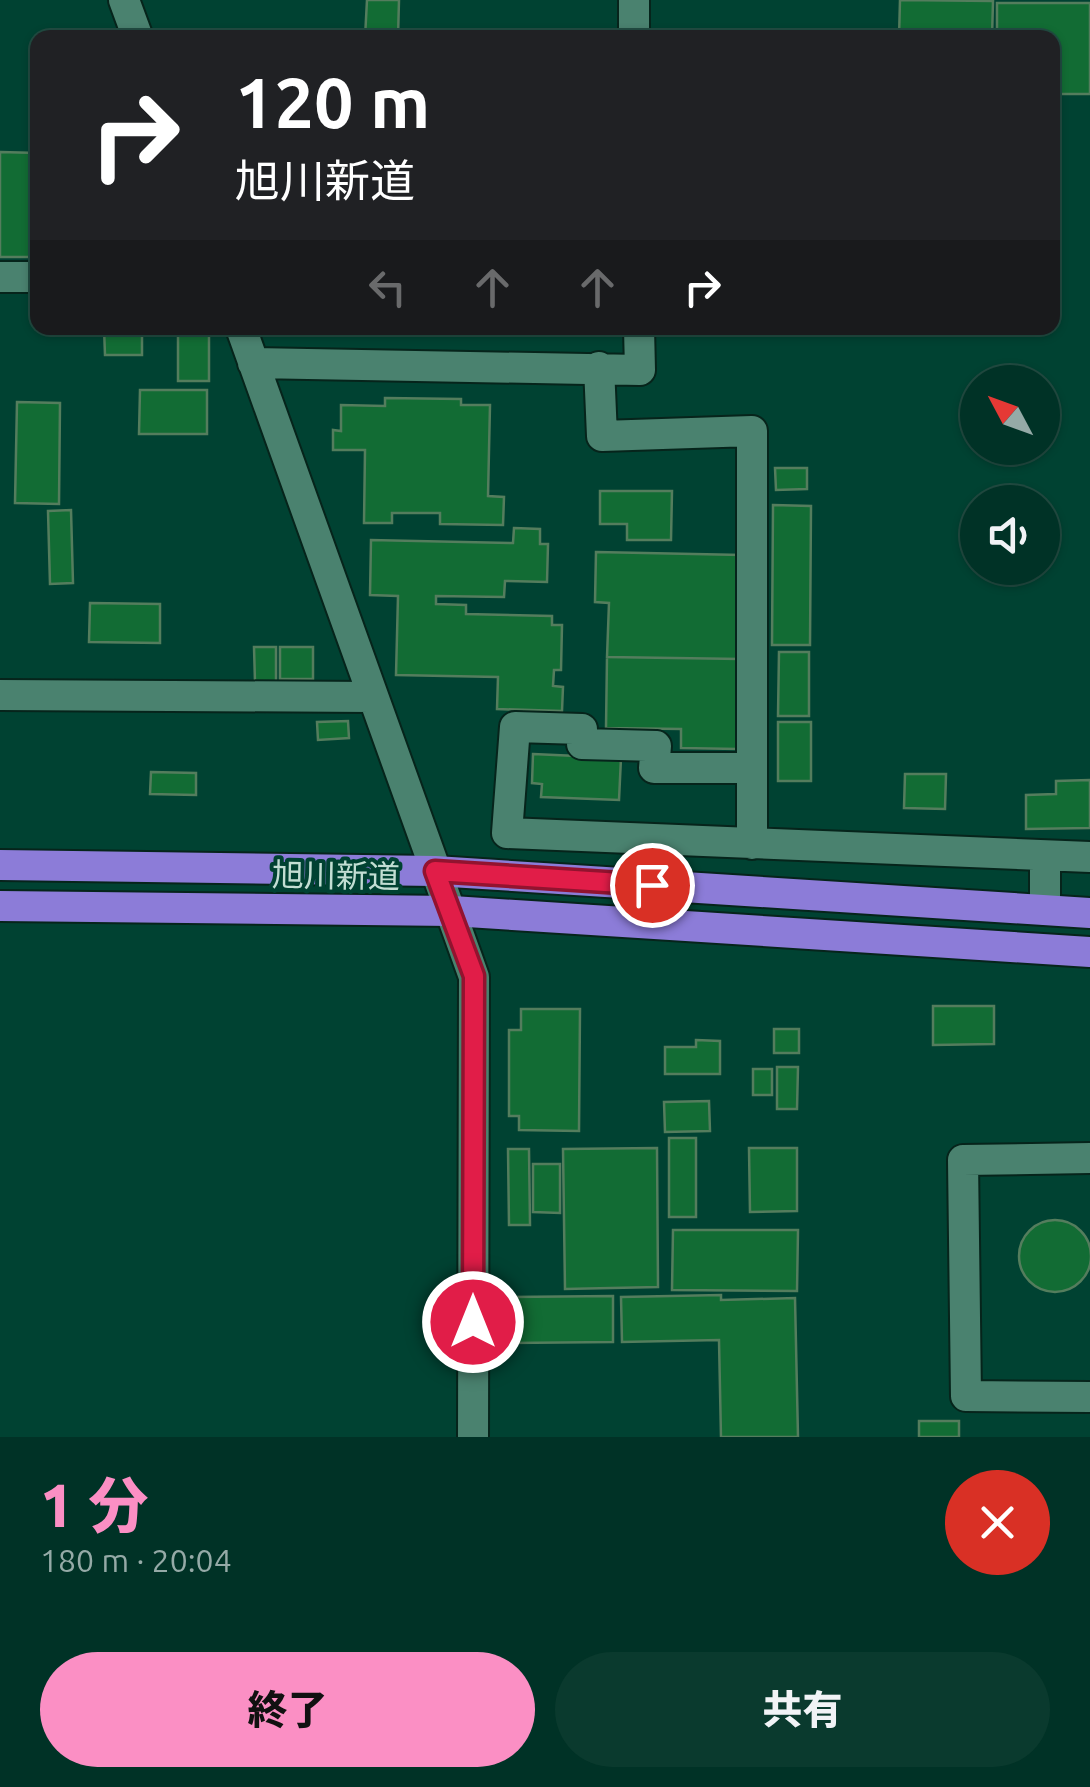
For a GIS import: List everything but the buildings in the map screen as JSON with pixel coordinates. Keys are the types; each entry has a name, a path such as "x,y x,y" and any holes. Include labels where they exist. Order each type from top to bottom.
{"highway":[{"name":"旭川新道","path":"0,865 435,871 1090,912"},
{"name":"旭川新道","path":"0,906 452,911 1090,952"}],"street":[{"path":"124,0 135,30"},
{"path":"634,0 634,30"},
{"path":"0,277 30,277"},
{"path":"244,335 474,976 472,1437"},
{"path":"254,363 640,370 639,335"},
{"path":"599,368 602,436 752,431 752,844"},
{"path":"0,696 372,697"},
{"path":"752,768 654,768 656,746 582,744 582,729 515,726 508,833 1090,856"},
{"path":"567,835 574,880"},
{"path":"1045,910 1046,857"},
{"path":"1090,1158 963,1160 966,1396 1090,1397"}],"route":[{"path":"473,1322 474,976 435,871 652,885"}]}
